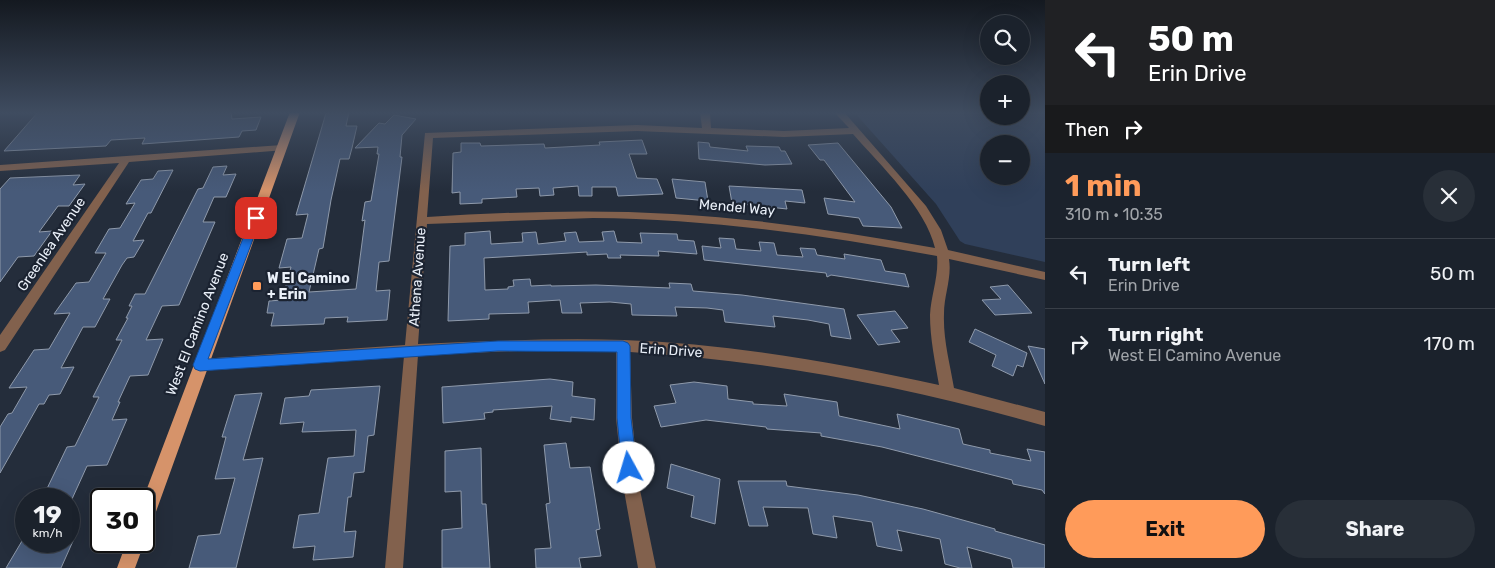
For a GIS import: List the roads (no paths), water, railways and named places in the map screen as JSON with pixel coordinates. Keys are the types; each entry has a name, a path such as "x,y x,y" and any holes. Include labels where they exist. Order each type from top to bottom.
{"main road":[{"name":"West El Camino Avenue","path":"155,490 285,139"},
{"path":"126,568 132,553"}],"street":[{"name":"Athena Avenue","path":"394,568 428,139"},
{"path":"862,139 927,215 935,230 943,253 944,280 937,313 937,332 948,394"},
{"path":"0,168 282,148"},
{"name":"Greenlea Avenue","path":"0,346 126,159"},
{"name":"Mendel Way","path":"421,220 564,215 700,219 784,227 943,253 1045,276"},
{"name":"Erin Drive","path":"200,365 498,346 623,346 686,350 772,360 840,371 948,394 1045,419"},
{"path":"623,346 624,418 630,475 647,568"}],"place":[{"name":"W El Camino + Erin","path":"257,286"}]}
